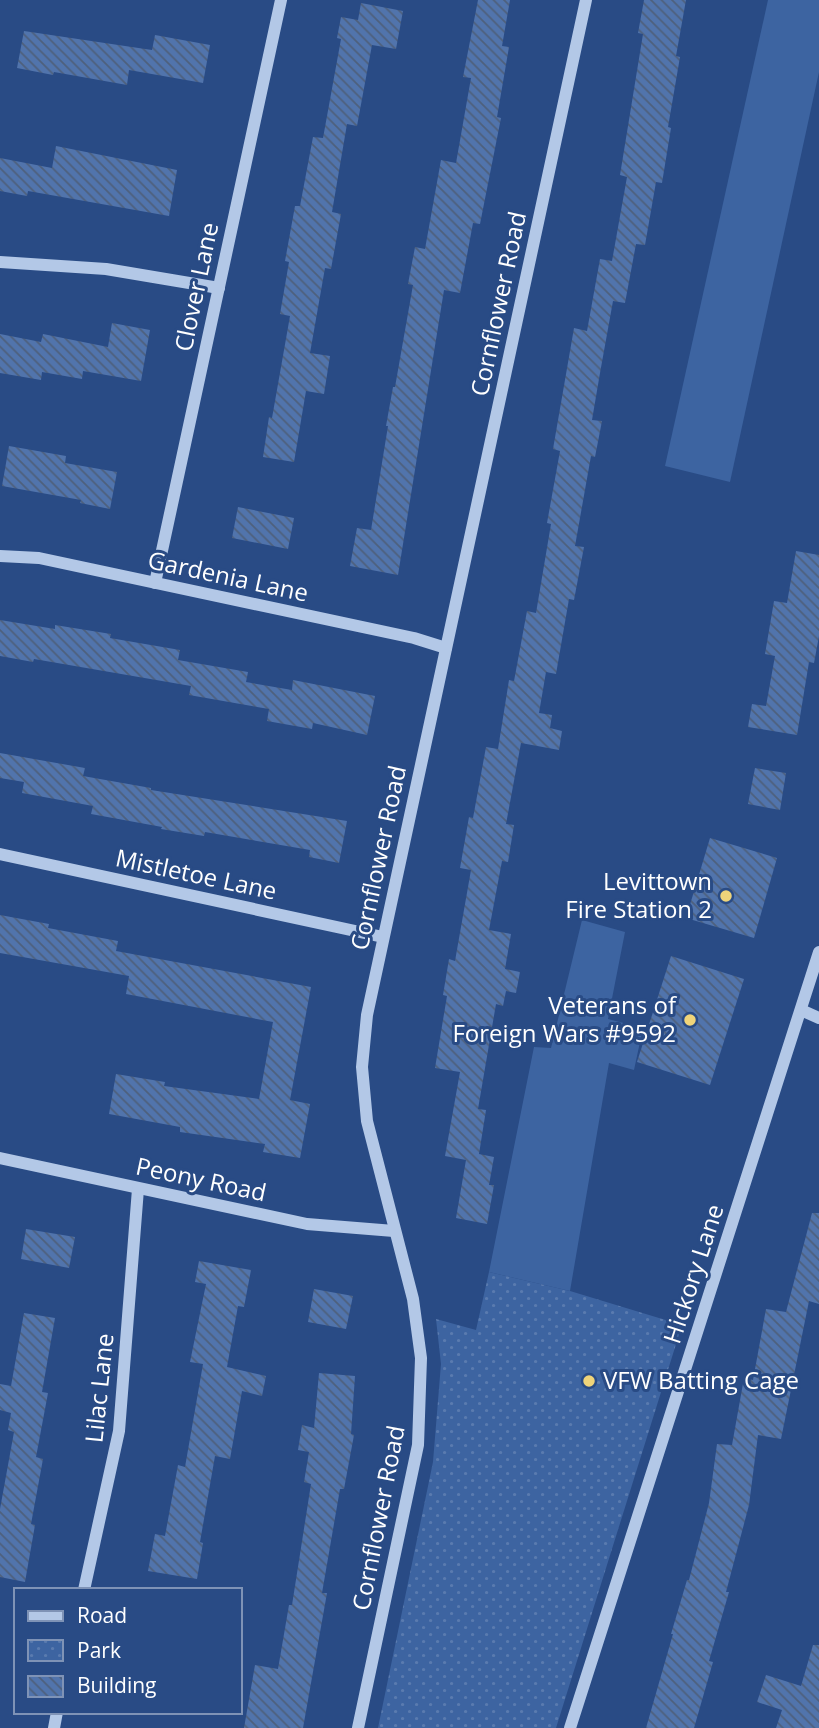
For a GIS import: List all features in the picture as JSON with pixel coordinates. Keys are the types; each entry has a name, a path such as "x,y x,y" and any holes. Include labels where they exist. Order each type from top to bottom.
{"street":[{"name":"Cornflower Road","path":"358,1728 418,1445 421,1358 413,1299 367,1121 362,1067 367,1014 586,0"},
{"name":"Clover Lane","path":"155,583 219,288 277,1"},
{"path":"0,262 106,269 219,288"},
{"name":"Gardenia Lane","path":"0,556 39,558 414,638 446,648"},
{"name":"Mistletoe Lane","path":"0,854 383,937"},
{"name":"Hickory Lane","path":"570,1728 819,952"},
{"path":"801,1010 819,1018"},
{"name":"Peony Road","path":"0,1158 307,1224 394,1231"},
{"name":"Lilac Lane","path":"84,1588 119,1431 138,1189"}],"green space":[{"path":"768,0 819,0 819,72 730,482 665,466"},
{"path":"582,920 625,932 608,1019 643,1028 634,1070 609,1063 570,1291 489,1272 534,1047 551,1048"},
{"path":"489,1272 570,1291 682,1325 556,1728 378,1728 433,1462 441,1364 436,1319 476,1330"}],"building":[{"path":"478,0 510,0 502,46 509,47 497,117 501,118 480,224 473,223 460,293 444,290 398,575 350,566 357,528 371,530 386,426 413,285 408,284 415,247 425,249 441,160 456,163 471,78 463,77"},
{"path":"644,0 686,0 676,56 680,57 668,127 671,128 662,183 656,182 645,245 636,244 625,303 613,301 592,420 602,421 595,457 591,456 575,546 584,547 574,600 569,599 556,674 546,672 539,713 552,715 550,728 562,731 559,750 521,743 506,824 514,825 508,862 502,861 489,930 511,934 505,969 520,972 516,993 506,991 503,1006 496,1004 478,1109 486,1110 479,1154 494,1157 489,1185 494,1185 487,1224 456,1218 466,1160 445,1156 460,1072 435,1068 447,996 443,995 449,959 455,961 471,870 460,868 469,817 473,818 486,747 498,749 509,680 514,681 527,611 536,613 551,524 547,523 560,451 553,449 574,328 587,331 600,259 612,261 627,177 620,175 643,34 638,33"},
{"path":"361,3 403,11 396,49 372,45 357,126 347,124 332,212 341,214 331,269 325,268 310,353 330,356 324,394 306,391 294,462 263,457 290,316 280,314 289,262 285,261 295,206 300,206 313,137 323,138 341,39 337,38 341,17 358,20"},
{"path":"24,31 152,50 155,35 210,45 203,83 129,70 127,85 17,68"},
{"path":"56,146 177,170 169,216 28,191 27,196 0,191 0,158 52,168"},
{"path":"112,323 150,330 141,381 83,371 82,379 42,372 41,380 0,373 0,334 41,342 43,334 108,347"},
{"path":"9,446 66,456 65,463 117,472 110,509 80,503 81,500 2,486"},
{"path":"238,507 294,518 288,549 232,538"},
{"path":"796,551 819,555 819,636 814,663 809,662 797,735 748,727 752,704 766,706 775,656 765,654 774,601 787,603"},
{"path":"0,620 111,634 110,638 180,650 178,660 248,672 246,682 292,690 293,680 375,696 367,735 313,723 312,729 267,721 269,709 189,695 191,686 34,659 33,662 0,656"},
{"path":"0,753 85,768 83,776 151,790 347,821 339,863 309,857 310,850 205,832 204,836 161,829 162,827 91,814 93,806 22,793 24,782 0,778"},
{"path":"755,768 786,773 780,810 748,804"},
{"path":"710,838 777,858 754,938 686,918"},
{"path":"0,915 49,924 48,928 118,941 116,951 311,987 290,1100 310,1104 300,1158 263,1152 265,1144 180,1132 180,1127 109,1114 116,1074 165,1082 164,1086 259,1099 273,1022 126,994 129,976 0,953"},
{"name":"Veterans of Foreign Wars #9592","path":"671,956 744,979 710,1085 637,1062"},
{"path":"812,1213 819,1213 819,1304 809,1301 781,1439 758,1435 749,1505 726,1592 729,1592 709,1661 713,1662 694,1728 646,1728 709,1503 717,1444 732,1445 744,1378 753,1380 766,1309 786,1312"},
{"path":"26,1229 75,1237 69,1268 21,1259"},
{"path":"199,1261 251,1270 244,1307 238,1306 227,1367 266,1376 262,1396 242,1391 230,1459 215,1456 200,1542 203,1543 197,1579 148,1571 155,1534 165,1536 178,1465 185,1467 203,1364 190,1362 206,1284 195,1282"},
{"path":"314,1289 353,1296 346,1329 308,1322"},
{"path":"24,1313 55,1318 42,1392 48,1393 36,1457 43,1459 31,1524 35,1525 25,1582 0,1577 0,1509 14,1432 8,1430 11,1413 0,1410 0,1384 11,1386"},
{"path":"319,1373 355,1376 351,1434 354,1435 344,1489 340,1489 322,1593 327,1593 303,1728 244,1728 255,1665 278,1669 289,1605 292,1605 311,1484 304,1482 309,1452 298,1450 302,1425 314,1428"},
{"path":"813,1645 819,1645 819,1728 776,1728 782,1710 757,1702 766,1675 801,1686"}],"place":[{"name":"Levittown Fire Station 2","path":"726,896"},
{"name":"Veterans of Foreign Wars #9592","path":"690,1020"},
{"name":"VFW Batting Cage","path":"589,1381"}]}
